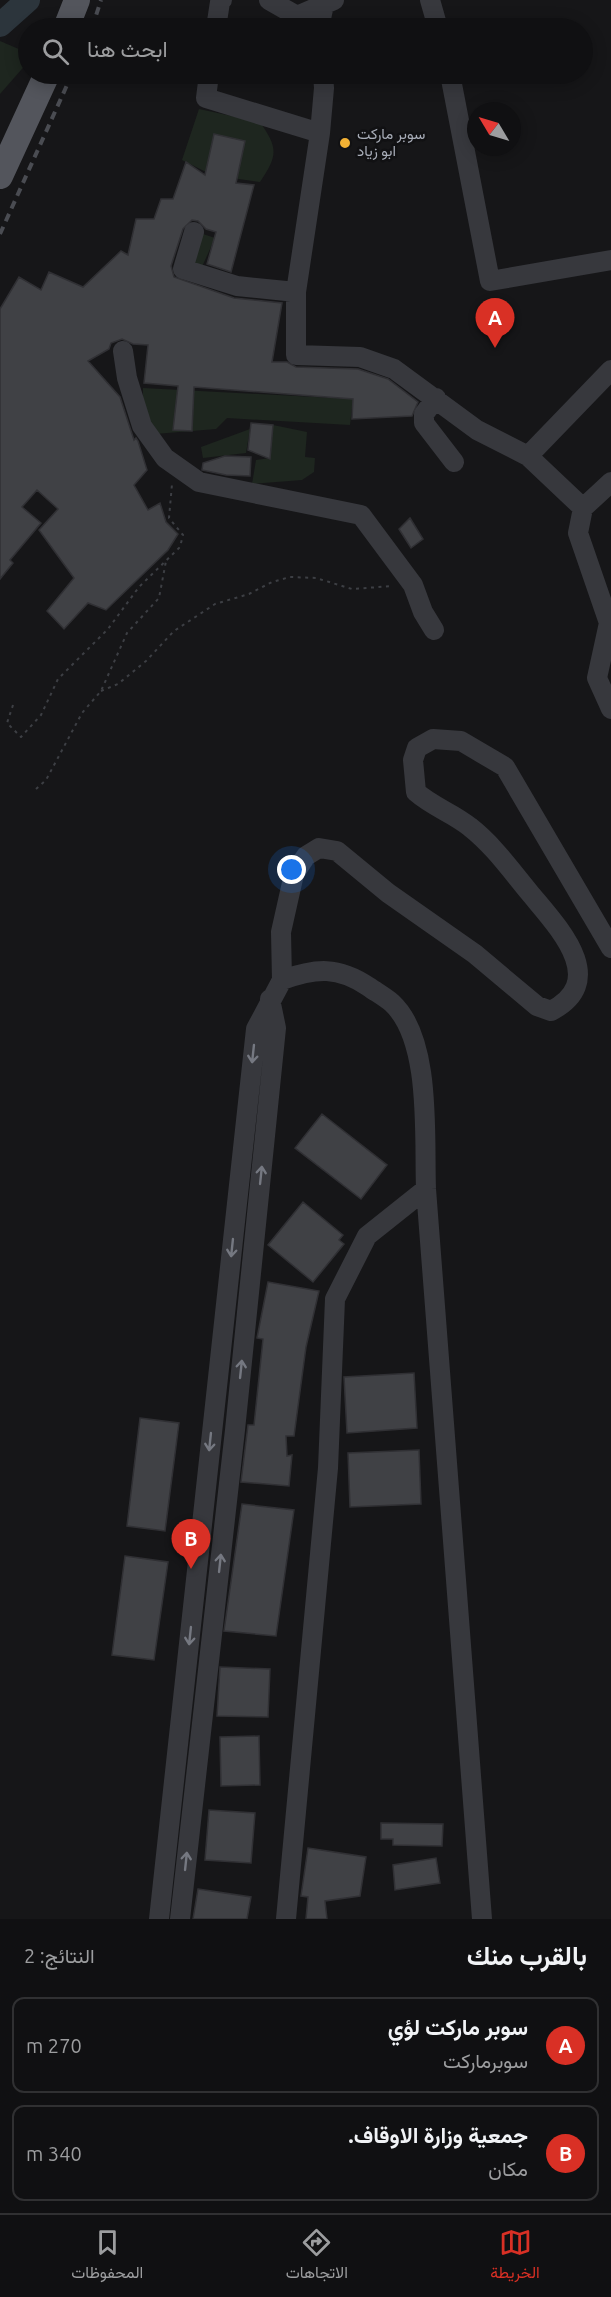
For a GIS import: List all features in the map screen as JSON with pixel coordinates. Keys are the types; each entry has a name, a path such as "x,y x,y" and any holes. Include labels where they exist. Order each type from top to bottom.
{"main road":[{"path":"70,18 77,0"},
{"path":"0,176 42,84"}],"street":[{"path":"218,18 222,0"},
{"path":"269,0 297,16 327,2"},
{"path":"430,0 435,18"},
{"path":"322,18 327,2"},
{"path":"208,84 206,98 321,133"},
{"path":"324,84 321,133 296,291 296,355 360,357 394,369 477,430 528,456 583,508"},
{"path":"452,84 490,281 611,260"},
{"path":"194,232 183,269 237,286 296,291"},
{"path":"123,351 127,378 142,426 165,458 199,482 361,515 413,585 423,612 434,630"},
{"path":"528,456 611,370"},
{"path":"436,398 424,414 424,423 454,462"},
{"path":"611,482 583,508 578,533 609,623 597,678 611,709"},
{"path":"159,1919 256,1029 282,980 281,932 294,874 306,856 319,848 337,851 388,892 474,954 537,1006 551,1011 564,1005 577,990 578,963 566,937 489,843 468,824 430,805 416,792 413,760 417,748 433,739 461,741 505,767 611,948"},
{"path":"282,980 305,972 334,970 357,979 393,1003 411,1032 421,1071 426,1189 482,1919"},
{"path":"180,1919 276,1028 270,999"},
{"path":"286,1919 328,1468 335,1299 367,1236 426,1189"}],"path":[{"path":"13,705 7,723 21,737 41,715 58,679 108,628 139,587 180,547 183,535 169,518 173,487 165,458"},
{"path":"36,789 46,780 82,713 101,692 127,633 159,598 166,560"},
{"path":"101,692 118,684 146,661 174,631 215,604 249,594 272,582 290,577 316,578 352,589 413,585"}],"shaded area":[{"path":"0,41 18,49 18,73 0,94"},
{"path":"199,109 260,122 273,145 274,152 270,165 260,182 212,175 182,160"},
{"path":"200,233 215,238 201,269 191,263"},
{"path":"143,388 353,399 350,425 227,418 216,429 155,434 143,410"},
{"path":"273,425 307,432 305,457 315,458 314,472 302,480 252,484 256,460 270,458"},
{"path":"250,429 246,453 203,458 201,447"}],"building":[{"path":"214,134 245,141 236,183 254,185 231,272 207,264 216,232 192,220 183,229 171,266 174,277 234,298 282,303 272,362 287,362 296,367 358,369 388,379 418,402 412,416 352,419 353,399 194,387 192,431 173,430 178,386 144,383 148,345 133,344 122,339 111,343 109,349 88,361 120,397 134,440 136,438 138,441 147,470 134,485 148,510 160,503 166,522 178,534 168,550 106,610 88,603 64,629 47,611 74,578 39,530 58,509 37,490 22,507 41,523 10,560 13,563 0,579 0,309 19,277 41,290 49,272 83,287 121,251 128,255 136,219 154,219 161,199 173,199 186,162 205,175"},
{"path":"251,423 273,425 270,459 248,450"},
{"path":"225,456 251,457 250,476 226,475 202,470 203,463"},
{"path":"410,518 423,539 411,548 399,529"},
{"path":"322,1114 387,1165 361,1199 295,1148"},
{"path":"303,1202 343,1235 339,1240 344,1244 313,1282 268,1245"},
{"path":"268,1282 319,1291 306,1347 294,1436 286,1436 287,1456 292,1455 289,1486 241,1482 248,1425 254,1425 263,1339 257,1338"},
{"path":"414,1373 417,1428 347,1433 344,1377"},
{"path":"140,1418 179,1423 165,1531 127,1526"},
{"path":"419,1450 421,1504 350,1507 348,1453"},
{"path":"242,1504 294,1510 276,1636 224,1631"},
{"path":"125,1556 168,1562 154,1660 112,1655"},
{"path":"220,1667 270,1669 268,1717 217,1716"},
{"path":"259,1736 260,1785 221,1786 220,1737"},
{"path":"209,1810 255,1813 251,1863 205,1860"},
{"path":"381,1823 443,1824 442,1846 393,1845 393,1839 381,1839"},
{"path":"308,1848 366,1857 360,1896 325,1901 327,1919 306,1919 308,1897 301,1896"},
{"path":"436,1858 440,1883 395,1890 393,1865"},
{"path":"198,1889 251,1897 247,1919 193,1919"}],"waterway":[{"path":"0,25 28,0"}],"railway":[{"path":"95,18 101,0"},
{"path":"0,234 68,84"}],"place":[{"name":"سوبر ماركت ابو زياد","path":"345,143"},
{"name":"سوبر ماركت لؤي","path":"495,348"},
{"name":"جمعية وزارة الاوقاف.","path":"191,1569"}]}
